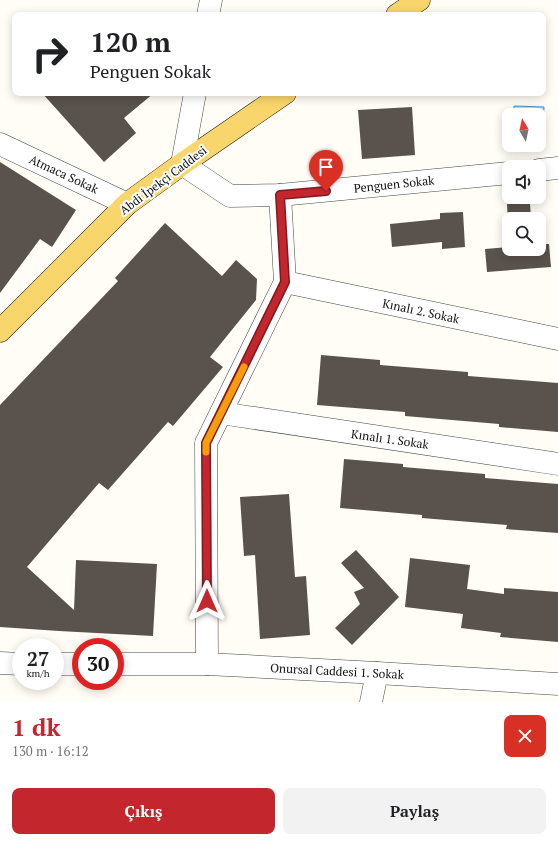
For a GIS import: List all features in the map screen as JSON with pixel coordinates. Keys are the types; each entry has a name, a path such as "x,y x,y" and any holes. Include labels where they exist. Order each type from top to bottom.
{"main road":[{"path":"401,12 419,0"},
{"name":"Abdi İpekçi Caddesi","path":"0,331 127,204 281,96"}],"street":[{"path":"209,12 211,0"},
{"path":"182,164 194,96"},
{"name":"Atmaca Sokak","path":"0,144 127,204"},
{"name":"Penguen Sokak","path":"182,164 230,196 280,195 502,174"},
{"path":"546,169 558,168"},
{"path":"207,664 206,443 285,282 280,195"},
{"name":"Kınalı 2. Sokak","path":"285,282 558,339"},
{"name":"Kınalı 1. Sokak","path":"221,413 558,464"},
{"path":"0,664 12,664"},
{"name":"Onursal Caddesi 1. Sokak","path":"124,664 207,664 558,684"},
{"path":"372,702 377,673"}],"water":[{"path":"514,106 544,107 544,108 514,108"}],"building":[{"path":"45,96 150,96 124,118 136,133 104,162"},
{"path":"412,107 415,155 362,159 358,110"},
{"path":"0,162 76,210 52,247 40,239 0,293"},
{"path":"507,204 530,204 531,212 507,212"},
{"path":"463,212 465,247 442,249 442,242 392,247 390,224 440,219 440,213"},
{"path":"165,223 222,276 236,260 257,279 256,300 210,357 223,367 173,426 168,422 108,490 99,483 27,567 74,610 76,560 157,564 153,636 0,627 0,405 118,281 115,278"},
{"path":"546,244 549,244 551,267 487,272 485,249 502,248 502,256 546,256"},
{"path":"321,355 380,360 380,365 468,372 468,376 558,383 558,432 499,427 499,424 405,416 405,412 317,405"},
{"path":"344,459 403,464 403,467 485,474 485,478 558,484 558,533 506,529 507,525 422,518 422,515 340,508"},
{"path":"289,494 295,577 306,576 310,635 260,639 255,555 244,556 240,497"},
{"path":"356,550 399,597 352,645 335,628 360,604 354,592 364,588 341,563"},
{"path":"410,558 470,565 467,589 504,594 504,588 558,592 558,642 500,637 501,633 461,628 463,614 405,607"}],"slow traffic":[{"path":"206,452 206,443 244,367"}],"route":[{"path":"207,601 206,443 285,282 280,195 326,191"}]}
